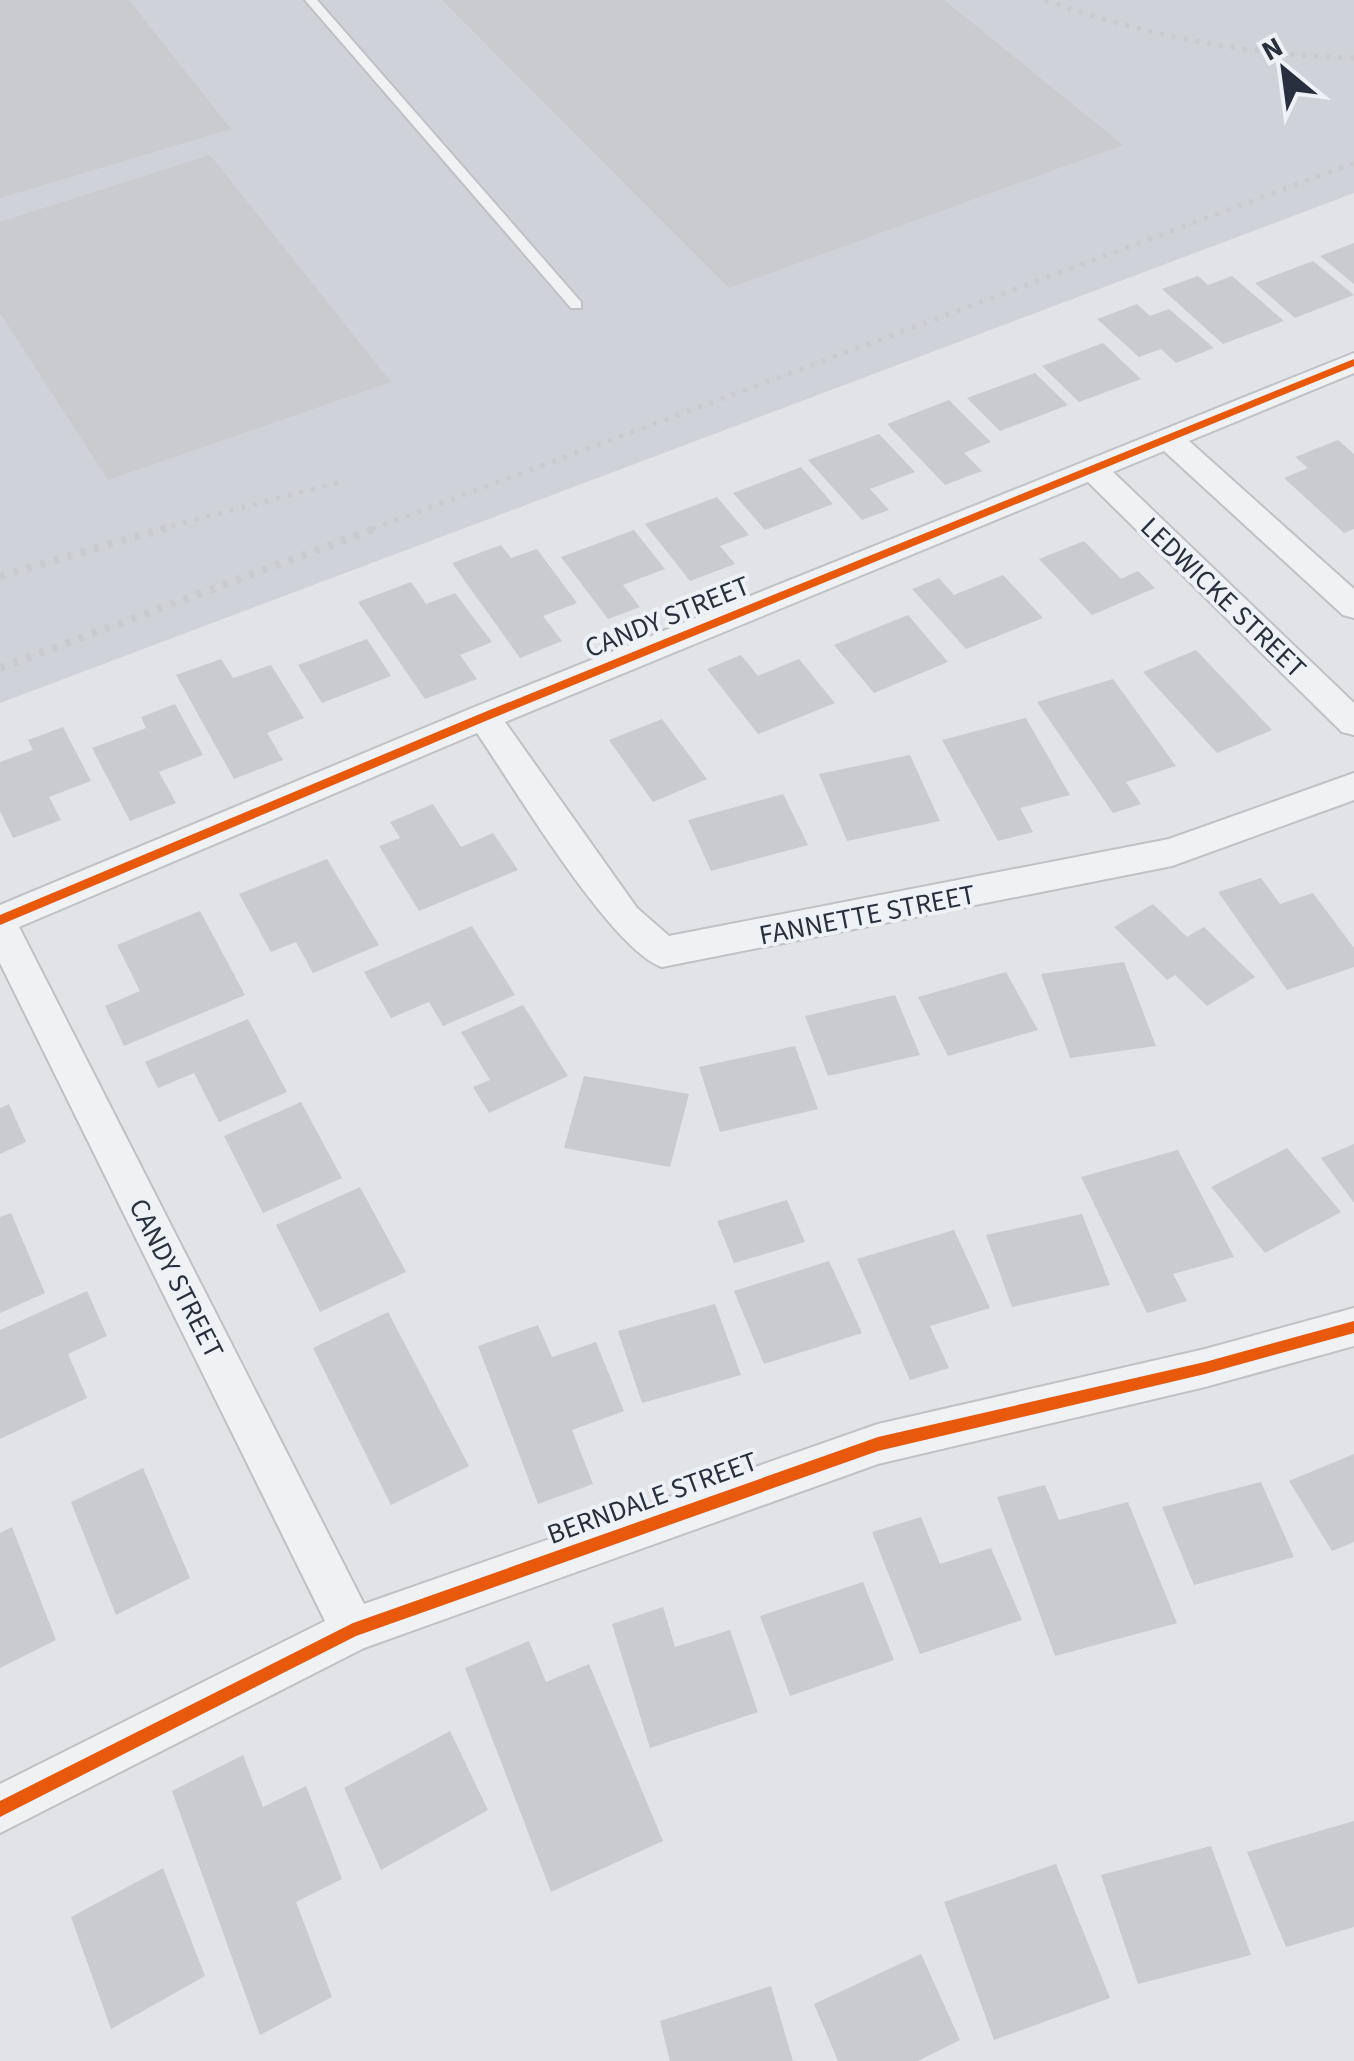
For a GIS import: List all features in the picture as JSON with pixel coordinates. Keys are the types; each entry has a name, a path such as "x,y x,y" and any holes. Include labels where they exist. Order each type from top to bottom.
{"street":[{"name":"CANDY STREET","path":"353,1630 0,923 484,717 1354,362"},
{"path":"1169,439 1354,607"},
{"name":"LEDWICKE STREET","path":"1094,470 1354,723"},
{"name":"FANNETTE STREET","path":"484,717 624,918 662,952 1172,852 1354,786"},
{"name":"BERNDALE STREET","path":"0,1809 353,1630 878,1444 1205,1368 1354,1328"}],"lane":[{"path":"310,0 576,304"}],"shaded area":[{"path":"0,0 1354,0 1354,193 0,703"}],"building":[{"path":"0,0 129,0 231,129 0,198"},
{"path":"442,0 944,0 1123,145 729,288"},
{"path":"210,155 391,382 108,480 0,313 0,222"},
{"path":"1354,243 1354,284 1320,256"},
{"path":"1313,261 1354,295 1295,318 1255,283"},
{"path":"1198,276 1208,285 1232,276 1284,321 1223,344 1162,289"},
{"path":"1137,304 1150,316 1169,309 1214,348 1176,363 1161,349 1139,357 1097,319"},
{"path":"1103,343 1141,379 1079,402 1042,366"},
{"path":"1035,373 1068,405 1000,431 967,398"},
{"path":"949,400 991,442 964,453 982,471 945,485 887,424"},
{"path":"879,434 915,472 870,489 889,510 862,520 808,460"},
{"path":"1338,440 1354,454 1354,529 1344,533 1284,478 1308,468 1295,457"},
{"path":"801,467 833,504 765,530 733,493"},
{"path":"717,497 749,535 720,546 735,564 690,581 645,524"},
{"path":"634,530 665,569 623,585 640,607 608,619 561,557"},
{"path":"1084,541 1121,579 1138,571 1155,588 1092,615 1039,559"},
{"path":"501,545 511,558 537,549 577,603 543,616 562,641 520,658 452,563"},
{"path":"1003,575 1043,618 966,649 912,589 939,578 954,595"},
{"path":"411,582 426,604 455,593 492,642 460,655 477,679 425,699 358,602"},
{"path":"908,615 948,662 874,693 834,645"},
{"path":"367,639 391,676 322,703 298,665"},
{"path":"1196,650 1272,730 1217,753 1143,672"},
{"path":"741,655 758,676 799,659 835,703 758,734 707,669"},
{"path":"221,659 233,678 271,665 304,718 267,733 283,760 234,779 176,675"},
{"path":"1113,679 1176,766 1126,782 1141,804 1113,813 1037,702"},
{"path":"175,704 203,755 159,772 176,803 130,821 92,748 146,728 141,717"},
{"path":"1026,718 1070,795 1020,808 1033,832 998,841 942,740"},
{"path":"662,719 707,779 653,802 609,740"},
{"path":"63,727 91,781 49,797 61,820 13,838 0,811 0,762 33,750 28,740"},
{"path":"910,755 940,821 847,841 819,774"},
{"path":"783,794 808,845 711,871 688,820"},
{"path":"433,804 461,847 493,833 518,870 419,911 379,846 400,838 390,822"},
{"path":"327,859 379,945 313,973 296,942 271,952 239,894"},
{"path":"1261,878 1280,904 1313,893 1354,948 1354,967 1287,990 1218,892"},
{"path":"1153,904 1187,937 1204,927 1255,977 1207,1006 1175,975 1167,980 1114,927"},
{"path":"200,911 245,995 124,1046 105,1006 140,991 117,945"},
{"path":"472,926 515,995 443,1026 429,1002 391,1018 364,972"},
{"path":"1124,962 1156,1046 1070,1058 1041,974"},
{"path":"1006,972 1038,1030 948,1056 918,997"},
{"path":"895,995 920,1055 828,1076 805,1016"},
{"path":"523,1005 568,1076 489,1113 473,1087 490,1080 461,1032"},
{"path":"248,1019 287,1092 219,1122 194,1073 158,1088 145,1062"},
{"path":"795,1046 818,1109 720,1132 699,1067"},
{"path":"584,1076 689,1094 670,1167 564,1148"},
{"path":"301,1102 342,1178 263,1213 224,1136"},
{"path":"9,1104 26,1142 0,1154 0,1108"},
{"path":"1354,1144 1354,1203 1321,1158"},
{"path":"1287,1148 1341,1212 1265,1253 1211,1187"},
{"path":"1178,1150 1234,1257 1173,1274 1187,1301 1147,1313 1081,1177"},
{"path":"360,1187 406,1272 320,1312 276,1225"},
{"path":"787,1200 805,1242 734,1263 717,1221"},
{"path":"11,1213 45,1293 0,1313 0,1217"},
{"path":"1082,1214 1110,1285 1012,1307 986,1235"},
{"path":"954,1230 990,1308 930,1326 949,1368 910,1380 857,1259"},
{"path":"829,1261 862,1333 764,1364 734,1291"},
{"path":"87,1291 107,1336 68,1354 87,1398 0,1439 0,1330"},
{"path":"715,1304 741,1375 642,1403 618,1331"},
{"path":"388,1312 469,1466 391,1505 313,1348"},
{"path":"538,1325 552,1357 596,1342 624,1411 572,1430 593,1484 538,1504 478,1346"},
{"path":"1354,1454 1354,1542 1332,1551 1289,1481"},
{"path":"143,1468 190,1578 116,1615 71,1502"},
{"path":"1261,1482 1294,1557 1194,1585 1162,1507"},
{"path":"1045,1485 1059,1520 1128,1502 1177,1623 1055,1656 997,1497"},
{"path":"921,1517 940,1564 991,1548 1022,1620 920,1654 872,1532"},
{"path":"12,1527 56,1640 0,1668 0,1533"},
{"path":"863,1582 894,1660 790,1696 760,1616"},
{"path":"663,1607 675,1647 730,1630 758,1712 650,1748 612,1624"},
{"path":"529,1641 546,1682 589,1664 663,1841 551,1892 465,1668"},
{"path":"450,1731 488,1810 381,1870 344,1788"},
{"path":"243,1755 263,1807 306,1786 342,1879 296,1902 332,1997 260,2035 172,1791"},
{"path":"1354,1821 1354,1927 1286,1947 1247,1852"},
{"path":"1211,1846 1251,1955 1138,1984 1101,1875"},
{"path":"1056,1864 1110,1998 994,2040 944,1902"},
{"path":"163,1868 205,1976 111,2029 71,1917"},
{"path":"921,1954 960,2040 918,2061 838,2061 814,2004"},
{"path":"771,1986 793,2061 670,2061 660,2021"}],"railway":[{"path":"1045,0 1121,24 1197,41 1275,53 1354,58"},
{"path":"372,529 1354,163"},
{"path":"160,529 344,481"},
{"path":"0,576 170,527"},
{"path":"0,668 379,527"}],"cycle path":[{"path":"0,920 484,717 1354,362"},
{"path":"0,1809 353,1630 878,1444 1205,1368 1354,1327"}]}
